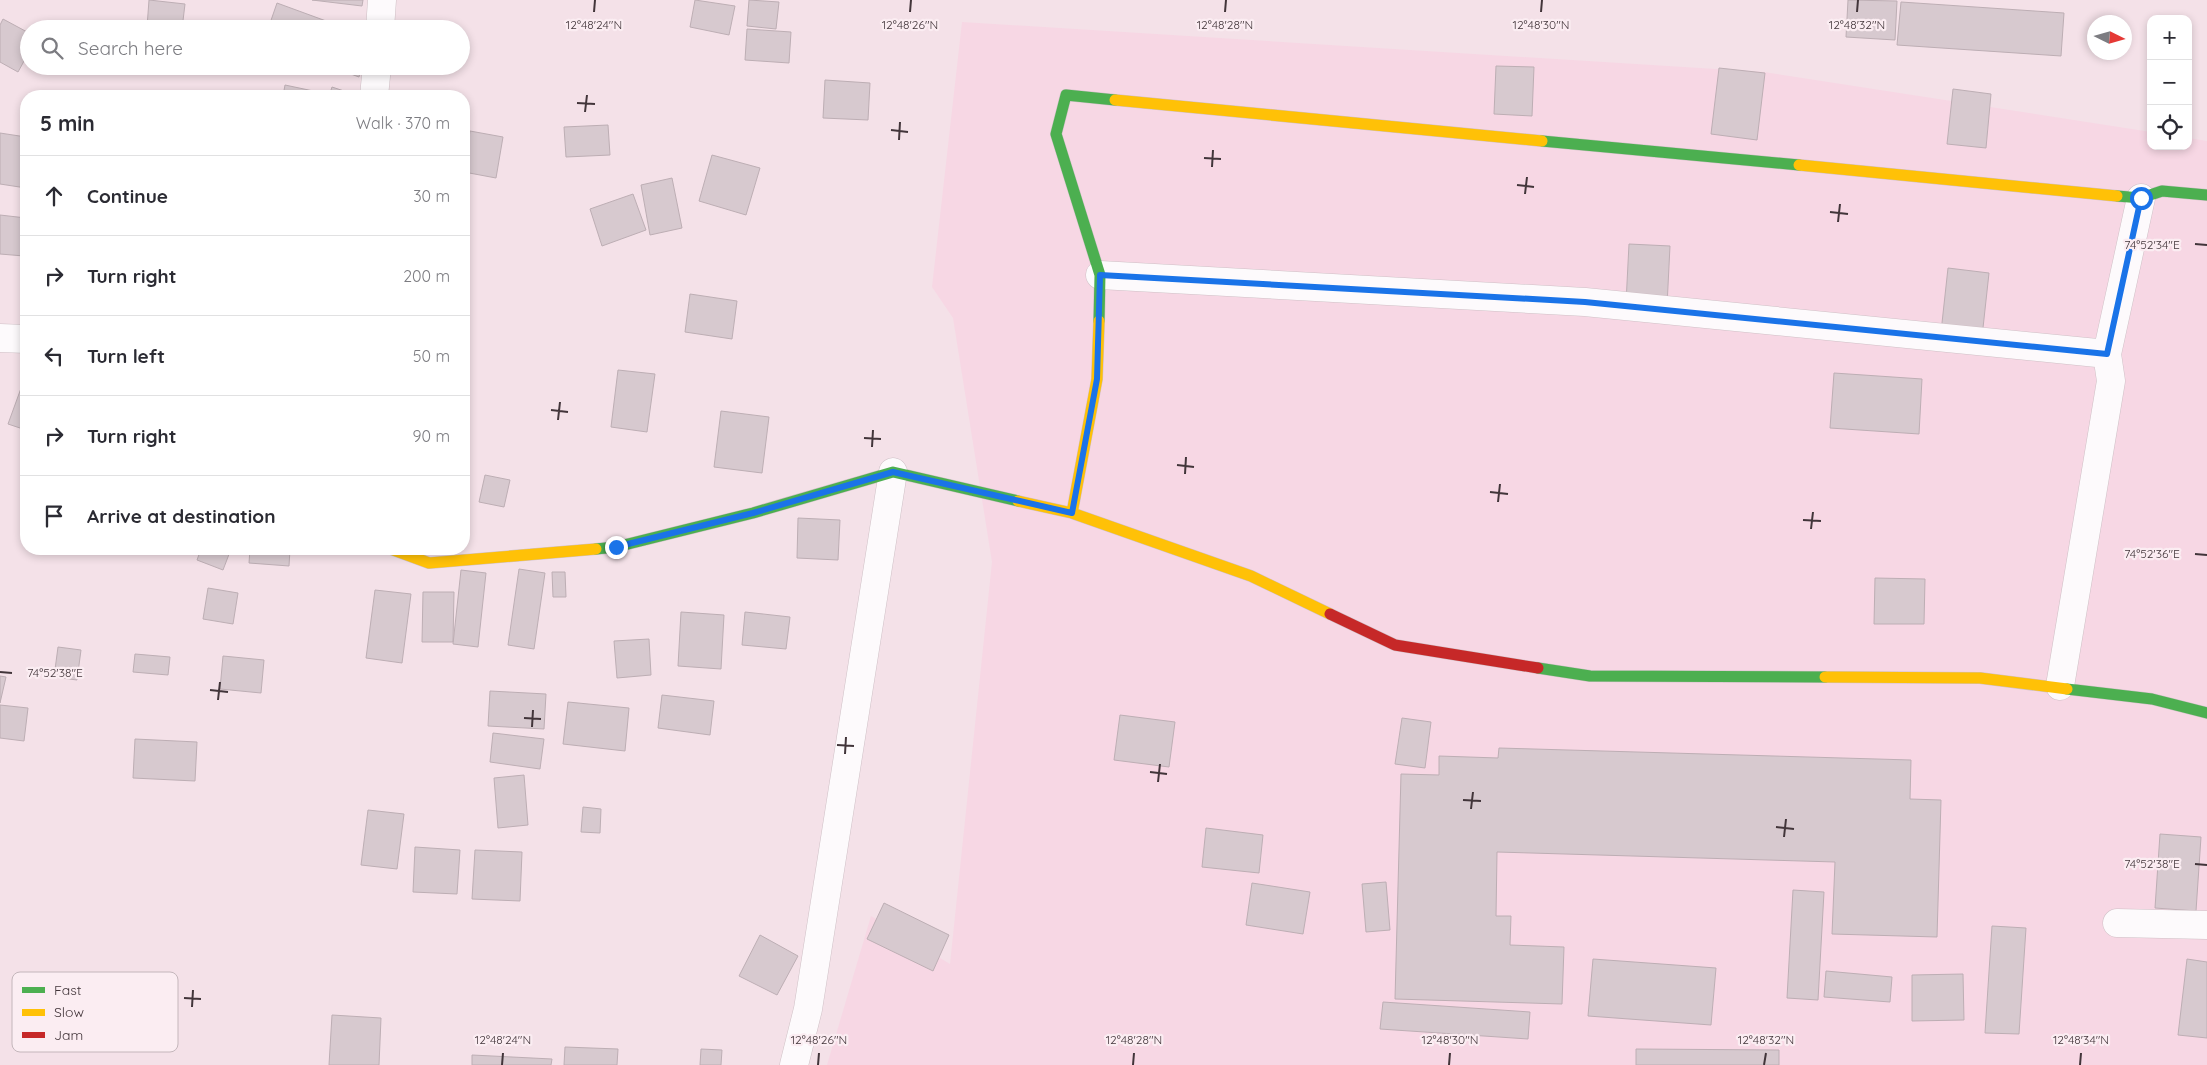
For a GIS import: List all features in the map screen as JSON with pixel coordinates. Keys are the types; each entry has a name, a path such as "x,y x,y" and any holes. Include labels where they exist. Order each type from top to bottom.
{"street":[{"path":"381,20 382,0"},
{"path":"375,90 376,75"},
{"path":"1072,513 1097,379 1100,275 1056,134 1066,95 2141,198 2162,191 2207,195"},
{"path":"2060,686 2111,381 2107,354 2141,198"},
{"path":"1100,275 1585,302 2107,354"},
{"path":"0,338 20,339"},
{"path":"794,1065 808,1009 893,472"},
{"path":"407,555 429,563 616,547 753,513 893,472 1072,513 1251,576 1395,645 1590,676 1980,678 2060,686 2152,699 2207,713"},
{"path":"2117,923 2207,925"}],"shaded area":[{"path":"962,22 1764,72 2147,131 2147,150 2192,150 2192,139 2207,141 2207,1065 827,1065 871,916 950,964 992,562 953,318 932,287"}],"building":[{"path":"149,0 185,4 183,20 148,20"},
{"path":"312,0 363,0 362,6"},
{"path":"695,0 735,6 729,35 690,27"},
{"path":"749,0 779,2 776,29 747,26"},
{"path":"1848,0 1897,1 1895,40 1846,37"},
{"path":"1901,2 2064,13 2061,56 1897,45"},
{"path":"277,3 323,20 271,20"},
{"path":"3,19 20,28 20,68 18,72 0,62 0,25"},
{"path":"747,29 791,32 789,63 745,60"},
{"path":"1496,66 1534,67 1532,116 1494,114"},
{"path":"1719,68 1765,73 1757,140 1711,134"},
{"path":"825,80 870,83 868,120 823,118"},
{"path":"285,85 309,90 284,90"},
{"path":"1953,89 1991,94 1986,148 1947,144"},
{"path":"608,125 610,155 566,157 564,127"},
{"path":"470,131 503,137 496,178 470,173"},
{"path":"0,133 20,136 20,187 0,184"},
{"path":"712,155 760,168 746,215 699,201"},
{"path":"672,178 682,228 650,235 641,185"},
{"path":"633,194 646,230 602,246 590,209"},
{"path":"0,215 20,217 20,256 0,254"},
{"path":"1629,244 1670,246 1667,306 1626,303"},
{"path":"1948,268 1989,273 1982,337 1941,332"},
{"path":"690,294 737,301 732,339 685,332"},
{"path":"618,370 655,374 647,432 611,427"},
{"path":"1834,373 1922,379 1919,434 1830,428"},
{"path":"20,391 20,428 8,424"},
{"path":"721,411 769,417 762,473 714,467"},
{"path":"485,475 510,480 504,507 479,502"},
{"path":"798,518 840,520 838,560 797,558"},
{"path":"199,555 229,555 223,570 197,560"},
{"path":"250,555 290,555 289,566 249,563"},
{"path":"519,569 545,573 534,649 508,645"},
{"path":"461,570 486,573 478,647 453,644"},
{"path":"552,572 565,572 566,597 553,597"},
{"path":"1875,578 1925,579 1924,624 1874,624"},
{"path":"208,588 238,593 233,624 203,619"},
{"path":"375,590 411,594 402,663 366,658"},
{"path":"423,592 454,592 453,642 422,642"},
{"path":"681,612 724,615 721,669 678,666"},
{"path":"745,612 790,617 786,649 742,645"},
{"path":"649,639 651,675 617,678 614,641"},
{"path":"58,647 81,650 77,680 54,677"},
{"path":"135,654 170,657 168,675 133,672"},
{"path":"223,656 264,660 261,693 220,689"},
{"path":"0,676 6,677 0,703"},
{"path":"490,691 546,694 544,729 488,726"},
{"path":"662,695 714,701 710,735 658,728"},
{"path":"568,702 629,708 625,751 563,744"},
{"path":"0,705 28,708 24,741 0,738"},
{"path":"1120,715 1175,722 1169,767 1114,760"},
{"path":"1402,718 1431,722 1425,768 1395,764"},
{"path":"493,733 544,739 540,769 490,762"},
{"path":"135,739 197,742 195,781 133,778"},
{"path":"1499,748 1911,760 1910,799 1941,800 1937,937 1832,934 1835,862 1497,852 1496,916 1511,916 1510,945 1564,947 1562,1004 1395,999 1401,774 1439,775 1439,756 1498,758"},
{"path":"524,775 528,825 498,828 494,778"},
{"path":"583,807 601,809 600,833 581,832"},
{"path":"368,810 404,814 397,869 361,865"},
{"path":"1206,828 1263,835 1259,873 1202,867"},
{"path":"2160,834 2201,837 2196,911 2155,908"},
{"path":"415,847 460,850 457,894 413,892"},
{"path":"475,850 522,852 520,901 472,899"},
{"path":"1386,882 1390,930 1366,932 1362,884"},
{"path":"1252,883 1310,892 1303,934 1246,925"},
{"path":"1793,890 1824,892 1818,1000 1787,998"},
{"path":"884,903 949,935 933,971 867,939"},
{"path":"1992,926 2026,928 2019,1034 1985,1033"},
{"path":"760,935 798,956 777,995 739,976"},
{"path":"1593,959 1716,968 1711,1025 1588,1016"},
{"path":"2187,959 2207,962 2207,1038 2178,1035"},
{"path":"1826,971 1892,977 1890,1002 1824,997"},
{"path":"1963,974 1964,1020 1912,1021 1912,975"},
{"path":"1383,1002 1530,1012 1528,1039 1380,1029"},
{"path":"332,1015 381,1018 379,1065 329,1065"},
{"path":"565,1047 618,1049 617,1065 564,1065"},
{"path":"701,1049 722,1050 721,1065 700,1065"},
{"path":"1636,1049 1779,1050 1779,1065 1636,1065"},
{"path":"472,1055 552,1059 551,1065 472,1065"}],"traffic: fast":[{"path":"1099,321 1100,275 1056,134 1066,95 1115,100"},
{"path":"1542,141 1799,165"},
{"path":"2117,196 2141,198 2162,191 2207,195"},
{"path":"596,549 616,547 753,513 893,472 1018,501"},
{"path":"1538,668 1590,676 1825,677"},
{"path":"2067,689 2152,699 2207,713"}],"traffic: slow":[{"path":"1115,100 1542,141"},
{"path":"1799,165 2117,196"},
{"path":"1072,513 1097,379 1099,321"},
{"path":"1018,501 1072,513 1251,576 1330,614"},
{"path":"407,555 429,563 596,549"},
{"path":"1825,677 1980,678 2067,689"}],"traffic: jam":[{"path":"1330,614 1395,645 1538,668"}],"route":[{"path":"616,547 753,513 893,472 1072,513 1097,379 1100,275 1585,302 2107,354 2141,198"}]}
